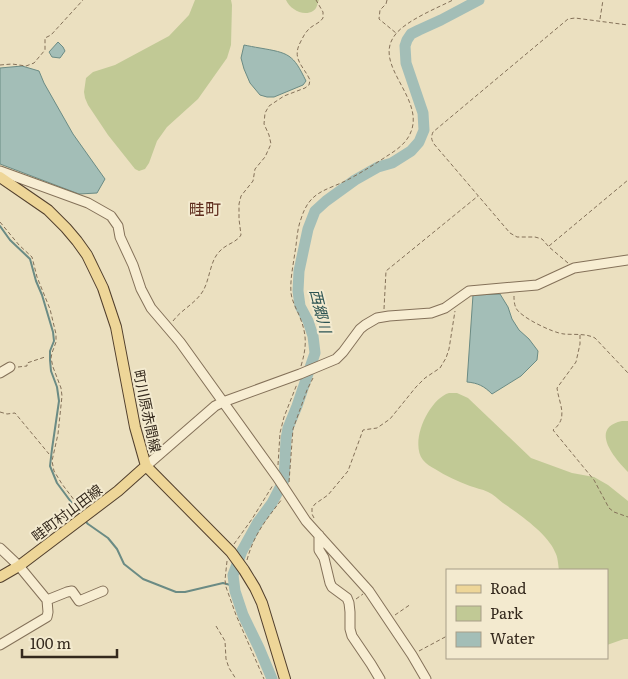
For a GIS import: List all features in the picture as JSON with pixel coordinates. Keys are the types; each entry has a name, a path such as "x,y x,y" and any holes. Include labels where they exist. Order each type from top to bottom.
{"main road":[{"name":"町川原赤間線","path":"0,177 48,210 72,234 87,255 103,288 116,327 135,427 146,466 230,551 244,570 262,604 285,679"},
{"name":"畦町村山田線","path":"0,577 19,566 118,492 146,466"}],"street":[{"path":"0,171 88,203 111,216 118,226 120,237 150,308 180,342 278,478 306,521 368,591 412,655 426,679"},
{"path":"146,466 215,406 336,359 360,329 383,316 431,313 445,308 469,291 537,286 574,268 628,260"},
{"path":"0,373 10,367"},
{"path":"319,536 319,550 324,558 330,583 332,587 347,598 349,603 352,636 380,679"},
{"path":"0,548 19,566 47,600 48,612 47,617 0,645"},
{"path":"47,600 72,591 80,601 103,590"}],"path":[{"path":"0,65 26,66 34,63 45,50 45,38 51,35 83,0"},
{"path":"167,327 180,312 193,304 204,290 220,250 235,241 242,234 239,219 241,196 253,181 255,169 265,157 271,144 264,124 265,112 269,106 284,96 305,88 310,80 299,61 297,52 298,46 307,31 323,18 323,12 316,0"},
{"path":"387,0 380,10 379,19 396,33"},
{"path":"264,679 236,615 225,580 227,558 230,551 278,478 280,434 284,417 298,382 305,349 306,334 291,295 291,282 300,220 308,202 319,193 349,179 399,148 408,139 413,129 413,110 392,65 388,46 396,33 409,23 453,0"},
{"path":"600,20 603,0"},
{"path":"574,268 542,239 536,237 517,237 510,233 434,144 432,140 433,132 568,19 600,20 628,25"},
{"path":"549,247 628,180"},
{"path":"383,316 386,271 478,195"},
{"path":"0,222 32,257 37,277 50,309 56,334 56,342 52,353 53,367 62,396 58,434 52,461 54,471 62,484 86,516"},
{"path":"513,288 516,308 524,316 562,334 589,335 595,338 628,373"},
{"path":"317,522 312,514 312,508 328,495 348,471 363,430 377,428 390,419 416,387 442,365 449,350 456,311 452,303"},
{"path":"580,335 576,362 557,388 562,411 561,420 553,430 594,480 610,508 614,512 628,517"},
{"path":"10,367 27,366 31,361 46,358"},
{"path":"244,570 254,538 286,490 290,478 293,429 307,390 318,367"},
{"path":"0,412 7,414 15,413 48,454"},
{"path":"349,603 368,591"},
{"path":"388,620 410,604"},
{"path":"216,626 225,641 226,659 236,679"},
{"path":"412,655 446,637"}],"green space":[{"path":"195,0 231,0 231,45 227,58 198,99 167,127 157,141 149,163 145,169 139,171 135,169 108,135 88,105 84,92 86,78 93,72 115,65 169,36 189,15"},
{"path":"286,0 319,0 314,10 309,13 301,13 294,9"},
{"path":"449,393 457,393 468,398 531,458 572,473 594,477 608,485 628,501 628,639 608,645 608,569 559,569 557,556 540,531 490,493 452,478 423,460 419,452 418,443 423,422 428,412 442,397"},
{"path":"628,421 628,472 611,452 606,437 607,430 612,425"}],"water":[{"path":"58,42 65,51 60,58 52,57 49,52"},
{"path":"244,45 278,51 289,56 297,65 306,81 303,85 274,97 260,95 250,83 244,69 241,58"},
{"path":"22,66 39,71 73,134 105,179 97,193 79,194 0,164 0,68"},
{"path":"500,294 519,330 538,351 537,360 521,376 492,394 481,385 467,382 473,295"}],"waterway":[{"name":"西郷川","path":"272,679 243,615 235,591 233,575 242,551 284,480 288,428 315,353 313,336 300,306 298,291 299,271 308,229 315,211 326,201 355,180 378,167 392,163 411,151 419,142 424,130 423,113 406,63 405,46 407,40 411,34 479,0"},
{"path":"0,226 10,240 30,259 53,332 54,341 50,351 50,360 59,401 50,466 57,483 80,514"},
{"path":"84,520 108,538 117,549 124,564 143,579 176,592 185,592 223,583 234,586"}],"district":[{"name":"畦町","path":"205,209"}]}
